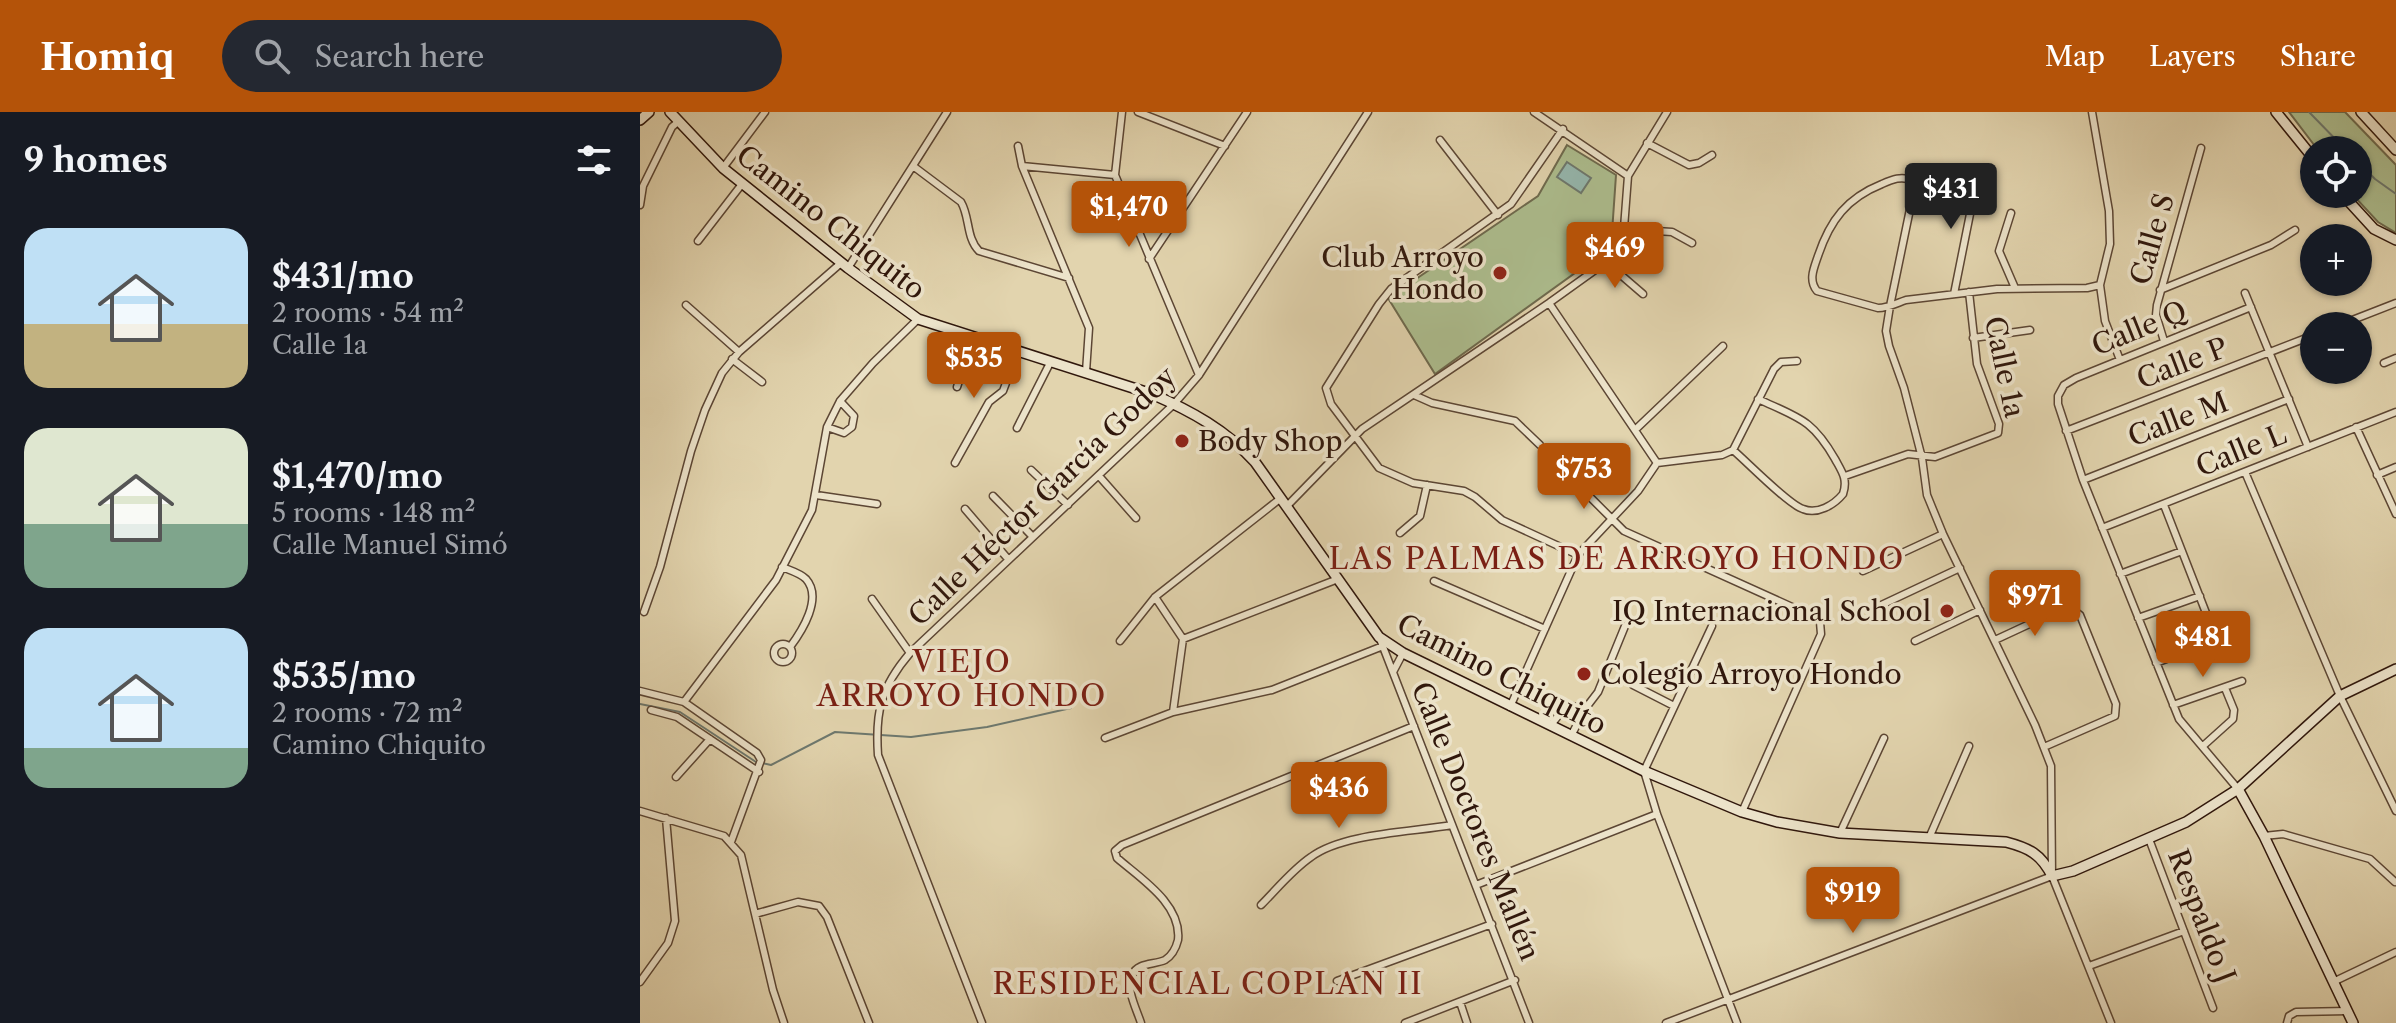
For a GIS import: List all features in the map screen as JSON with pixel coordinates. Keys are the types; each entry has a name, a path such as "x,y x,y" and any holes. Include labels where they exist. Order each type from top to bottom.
{"main road":[{"path":"640,120 649,112"},
{"name":"Camino Chiquito","path":"670,112 742,184 918,319 1086,372 1174,404 1234,439 1255,462 1381,641 1644,771 1742,812 1777,822 1840,833 2006,842 2032,849 2044,860 2052,876"},
{"path":"2276,112 2300,142"},
{"path":"2361,112 2396,150"},
{"path":"2355,208 2374,229 2396,240"},
{"path":"2052,876 2073,871 2186,822 2238,789 2340,696 2396,669"},
{"path":"2238,789 2264,836 2353,1023"}],"street":[{"path":"723,168 765,112"},
{"path":"644,612 660,567 685,470 705,410 722,373 739,352 845,265 947,112"},
{"path":"1122,112 1115,175 1199,375"},
{"path":"1138,112 1225,146"},
{"path":"1149,259 1247,112"},
{"name":"Calle Héctor García Godoy","path":"982,1023 878,755 876,731 879,709 892,674 1008,559 1174,404 1199,375 1368,112"},
{"path":"1534,112 1628,176"},
{"path":"1120,641 1155,597 1284,502 1353,436 1616,255 1625,229 1628,176 1667,112"},
{"path":"2092,112 2109,211 2110,244 2100,285 2105,321 2120,360"},
{"path":"640,205 643,186 672,127 679,121"},
{"path":"1563,129 1520,193 1498,215 1400,281 1370,317 1326,388 1331,404 1379,468 1398,479 1464,491 1502,520 1578,555"},
{"path":"1440,140 1498,215"},
{"path":"1647,143 1689,165 1712,155"},
{"path":"1018,146 1022,166 1089,328 1086,372"},
{"name":"Calle S","path":"2164,341 2156,315 2160,290 2201,148"},
{"path":"913,166 961,202 977,249 1069,278"},
{"path":"1022,166 1115,175"},
{"name":"Calle 1a","path":"1954,294 1978,174"},
{"path":"2100,285 1969,292 1906,300 1890,306 1878,308 1823,293 1814,288 1812,275 1825,235 1847,204 1860,194 1897,178 1909,178 1915,185 1890,306 1886,331 1889,346 1904,388 1922,458 1927,495 2044,747 2053,780 2052,876 2111,1023"},
{"path":"698,241 742,184"},
{"path":"2011,213 1999,251 2015,288"},
{"path":"1625,229 1672,232 1692,243"},
{"path":"2160,290 2271,245 2295,230"},
{"path":"1607,263 1643,294"},
{"name":"Calle 1a","path":"1845,476 1908,454 1922,458 1935,457 1995,435 1999,430 1979,374 1969,292"},
{"path":"2245,293 2308,447"},
{"path":"1549,303 1657,463"},
{"path":"2372,312 2396,303"},
{"path":"686,305 739,352"},
{"name":"Calle Q","path":"2066,431 2058,404 2061,390 2070,381 2251,307"},
{"path":"684,702 763,598 812,510 827,427 840,401 918,319"},
{"path":"1973,338 2030,330"},
{"path":"957,387 974,336"},
{"name":"Calle P","path":"2066,431 2300,341"},
{"path":"1636,429 1723,346"},
{"path":"955,463 989,402 1003,391 1018,351"},
{"path":"2384,363 2396,358"},
{"path":"732,359 762,382"},
{"path":"1017,428 1051,361"},
{"path":"1510,707 1578,555 1638,491 1657,463 1722,455 1733,450 1776,366 1785,361 1797,361"},
{"path":"1414,395 1432,403 1517,422 1540,445"},
{"path":"1733,450 1795,505 1805,510 1825,508 1840,498 1846,486 1845,476 1813,427 1758,399"},
{"name":"Calle M","path":"2083,480 2289,399"},
{"path":"827,427 844,433 852,427 851,411 840,401"},
{"name":"Calle L","path":"2102,528 2396,412"},
{"path":"2356,427 2396,514"},
{"path":"2066,431 2179,719 2238,789"},
{"path":"2377,475 2396,467"},
{"path":"1031,470 1068,505"},
{"path":"2245,472 2340,696 2396,811"},
{"path":"1099,476 1136,518"},
{"path":"1565,483 1581,488 1624,531 1820,622 1821,634 1742,812"},
{"path":"1400,533 1420,516 1427,485"},
{"path":"816,495 877,504"},
{"path":"993,496 1033,537"},
{"path":"2156,663 2215,639 2164,505"},
{"path":"965,509 1008,559"},
{"path":"1863,571 1943,534"},
{"path":"2120,574 2182,551"},
{"path":"782,567 804,578 812,599 805,623 790,647"},
{"path":"1875,608 1960,568"},
{"path":"1183,639 1338,579"},
{"path":"1434,581 1545,629"},
{"path":"2138,618 2200,596"},
{"path":"1155,597 1183,639 1173,712"},
{"path":"872,599 910,653"},
{"path":"1995,640 2064,608 2071,608 2080,615 2116,704 2115,716 2044,747"},
{"path":"1915,641 1980,610"},
{"path":"1571,736 1598,692 1625,626"},
{"path":"1712,626 1644,771 1657,814 1737,1023"},
{"path":"1105,738 1173,712 1272,690 1381,641"},
{"name":"Calle Doctores Mallén","path":"1381,641 1515,980 1529,1023"},
{"path":"1393,672 1403,653"},
{"path":"2173,705 2242,681"},
{"path":"1633,685 1674,706"},
{"path":"2203,746 2233,719 2234,710 2225,688"},
{"path":"640,691 684,702 757,753 761,760 759,772 731,842"},
{"path":"1550,726 1567,705 1585,709"},
{"path":"651,710 677,717 759,772"},
{"path":"1141,1023 1130,986 1131,975 1139,966 1163,961 1173,953 1178,931 1171,910 1152,887 1117,858 1115,851 1122,845 1414,726"},
{"path":"1840,833 1884,738"},
{"path":"676,777 710,739"},
{"path":"1929,838 1969,746"},
{"path":"640,811 724,836 741,855 784,1023"},
{"path":"1476,885 1657,814"},
{"path":"640,982 668,943 675,921 666,818"},
{"path":"1261,905 1312,855 1386,834 1452,825"},
{"path":"2264,836 2283,834 2370,859 2395,882"},
{"name":"Respaldo J","path":"2149,839 2213,1008"},
{"path":"1666,1023 1681,1020 1728,999 2052,876"},
{"path":"755,914 798,902 819,906 827,917 869,1023"},
{"path":"1337,981 1492,924"},
{"path":"2089,966 2184,931"},
{"path":"2333,982 2396,952"},
{"path":"1405,1023 1423,1019 1515,980"},
{"path":"1460,1002 1467,1023"},
{"path":"2287,1023 2289,1016 2296,1012 2348,1011"}],"green space":[{"path":"2289,112 2345,112 2368,136 2307,136"},
{"path":"2372,140 2396,165 2396,233 2378,222 2365,208 2372,208"},
{"name":"Club Arroyo Hondo","path":"1567,145 1616,175 1611,247 1435,374 1388,298 1538,196"}],"water":[{"path":"1567,162 1591,178 1581,193 1557,177"}],"waterway":[{"path":"2309,112 2332,136"},
{"path":"2372,176 2396,194"},
{"path":"640,704 680,712 756,762"},
{"path":"762,763 771,765 835,732 911,737 987,727 1071,708"}],"place":[{"name":"Club Arroyo Hondo","path":"1500,273"},
{"name":"Body Shop","path":"1182,441"},
{"name":"IQ Internacional School","path":"1947,611"},
{"name":"Colegio Arroyo Hondo","path":"1584,674"}],"district":[{"name":"LAS PALMAS DE ARROYO HONDO","path":"1617,559"},
{"name":"VIEJO ARROYO HONDO","path":"962,679"},
{"name":"RESIDENCIAL COPLAN II","path":"1208,984"}]}
